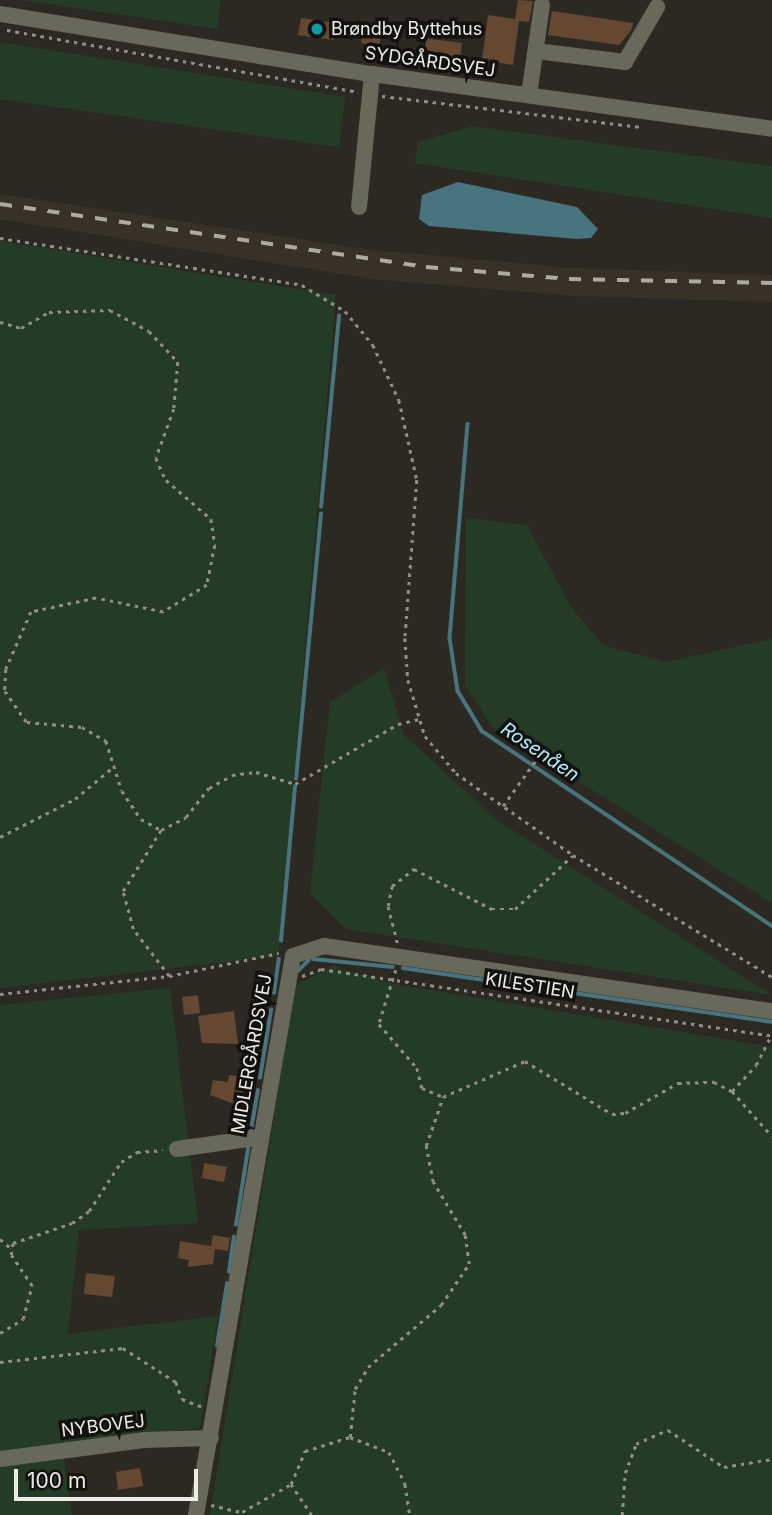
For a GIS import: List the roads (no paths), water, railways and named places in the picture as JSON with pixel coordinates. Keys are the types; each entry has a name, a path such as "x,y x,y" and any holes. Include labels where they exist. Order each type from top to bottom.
{"street":[{"path":"529,95 542,5"},
{"path":"536,51 625,62 657,7"},
{"name":"SYDGÅRDSVEJ","path":"0,14 372,74 772,129"},
{"path":"359,207 372,74"},
{"name":"MIDLERGÅRDSVEJ","path":"197,1509 211,1438 256,1138 285,983 293,956 324,946 772,1011"},
{"path":"177,1149 256,1138"},
{"name":"NYBOVEJ","path":"0,1459 144,1440 211,1438"}],"water":[{"path":"458,182 577,207 598,229 591,238 577,239 429,226 419,219 422,195"}],"waterway":[{"path":"321,507 339,316"},
{"name":"Rosenåen","path":"468,424 450,638 458,691 482,731 772,926"},
{"path":"296,779 321,514"},
{"path":"281,941 295,787"},
{"path":"274,993 279,959"},
{"path":"313,959 393,967"},
{"path":"297,972 308,961"},
{"path":"403,968 772,1022"},
{"path":"260,1078 271,1010"},
{"path":"251,1130 258,1091"},
{"path":"236,1225 248,1149"},
{"path":"229,1272 234,1237"},
{"path":"217,1346 227,1284"}],"railway":[{"path":"0,204 426,267 569,279 772,283"}],"place":[{"name":"Brøndby Byttehus","path":"317,29"}]}
